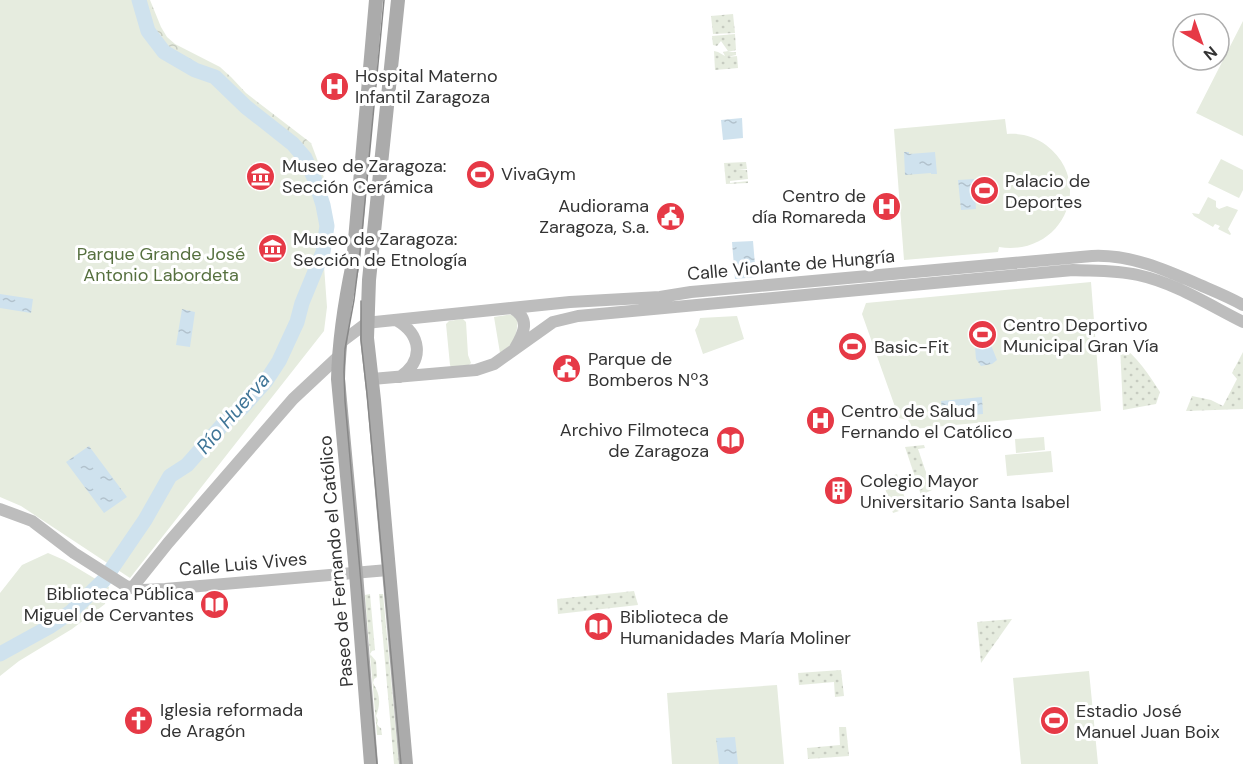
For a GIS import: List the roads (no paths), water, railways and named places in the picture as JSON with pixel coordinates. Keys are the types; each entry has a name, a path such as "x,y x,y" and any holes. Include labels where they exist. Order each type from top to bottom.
{"main road":[{"name":"Paseo de Fernando el Católico","path":"371,764 339,388 340,349 345,299 352,263 376,0"},
{"path":"399,0 369,280 367,338 406,764"},
{"name":"Calle Violante de Hungría","path":"132,588 293,399 368,323 570,302 660,297 691,292 1102,255 1152,265 1243,304"},
{"name":"Calle Violante de Hungría","path":"372,379 476,370 494,364 554,322 568,318 1073,270 1119,272 1151,278 1170,285 1243,322"},
{"path":"554,322 566,314 602,301"},
{"path":"512,308 521,316 524,327 516,350"},
{"path":"396,320 412,333 417,348 412,366 400,377"},
{"path":"0,509 27,519 74,553 132,588"},
{"path":"0,514 44,532"},
{"name":"Calle Luis Vives","path":"132,588 149,590 388,570"}],"water":[{"path":"742,118 743,138 723,140 721,120"},
{"path":"904,152 909,152 909,154 935,152 937,174 905,175"},
{"path":"974,179 976,209 961,210 958,180"},
{"path":"753,241 756,277 735,279 732,242"},
{"path":"0,294 33,299 31,313 0,308"},
{"path":"182,309 195,312 190,347 176,345"},
{"path":"990,328 993,331 991,345 997,360 992,364 981,366 976,359 975,347 984,330"},
{"path":"982,397 983,414 943,417 941,401"},
{"path":"89,446 127,497 104,513 66,462"},
{"path":"735,737 738,764 719,764 716,738"}],"waterway":[{"name":"Río Huerva","path":"0,654 71,612 104,580 145,520 170,476 187,465 266,381 279,361 297,322 302,303 323,252 327,226 323,205 305,158 293,144 246,107 215,77 195,70 164,52 148,31 139,0"}],"tram line":[{"path":"377,764 344,372 345,349 361,244 384,0"},
{"path":"361,301 361,340 401,764"}],"place":[{"name":"Hospital Materno Infantil Zaragoza","path":"334,86"},
{"name":"VivaGym","path":"480,174"},
{"name":"Museo de Zaragoza: Sección Cerámica","path":"261,176"},
{"name":"Palacio de Deportes","path":"984,191"},
{"name":"Centro de día Romareda","path":"887,206"},
{"name":"Audiorama Zaragoza, S.a.","path":"670,216"},
{"name":"Museo de Zaragoza: Sección de Etnología","path":"272,249"},
{"name":"Centro Deportivo Municipal Gran Vía","path":"982,335"},
{"name":"Basic-Fit","path":"853,347"},
{"name":"Parque de Bomberos Nº3","path":"567,369"},
{"name":"Centro de Salud Fernando el Católico","path":"820,421"},
{"name":"Archivo Filmoteca de Zaragoza","path":"730,440"},
{"name":"Colegio Mayor Universitario Santa Isabel","path":"839,491"},
{"name":"Biblioteca Pública Miguel de Cervantes","path":"215,604"},
{"name":"Biblioteca de Humanidades María Moliner","path":"599,627"},
{"name":"Iglesia reformada de Aragón","path":"139,720"},
{"name":"Estadio José Manuel Juan Boix","path":"1055,721"}],"park label":[{"name":"Parque Grande José Antonio Labordeta","path":"161,264"}]}
